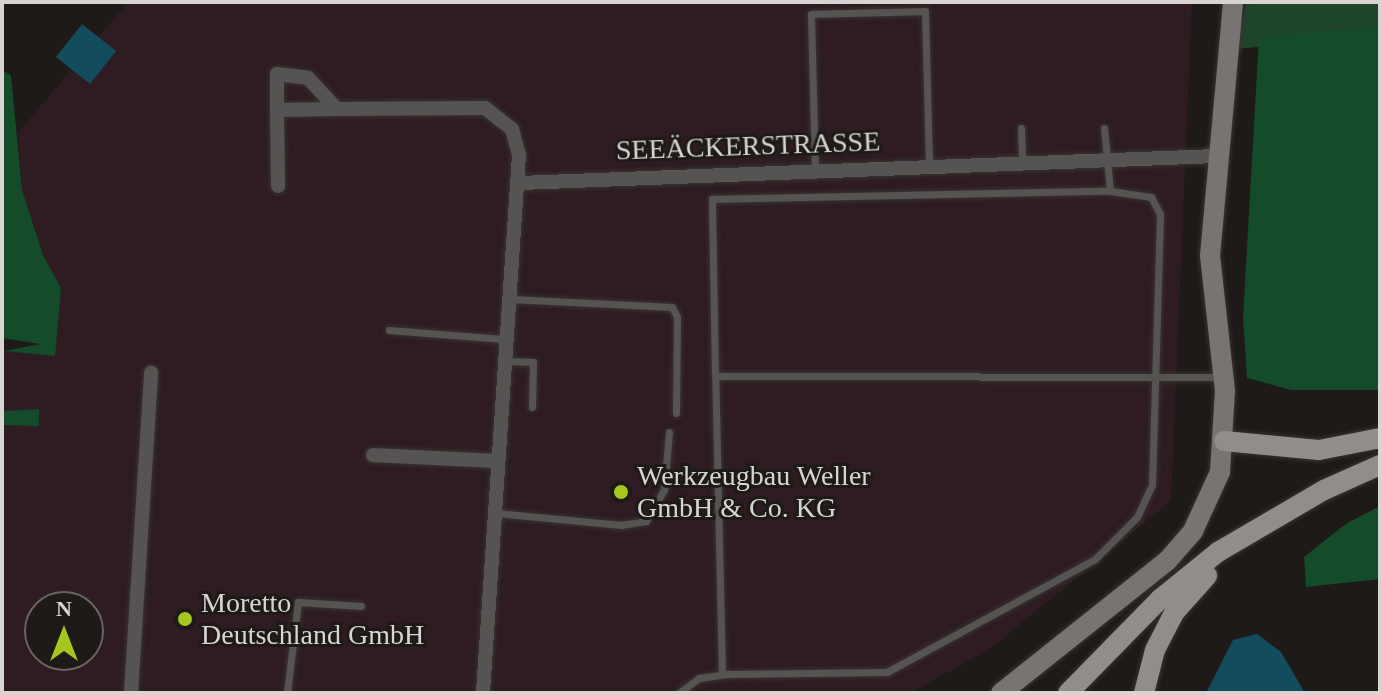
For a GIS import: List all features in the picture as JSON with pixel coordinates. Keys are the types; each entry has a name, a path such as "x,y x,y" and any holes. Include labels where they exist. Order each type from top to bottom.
{"main road":[{"path":"1001,693 1168,560 1209,500 1224,441 1223,377 1210,256 1216,156 1233,2"},
{"path":"1224,441 1319,450 1380,438"},
{"path":"1068,693 1160,599 1218,552 1324,490 1380,465"},
{"path":"1144,693 1155,650 1174,613 1196,585 1324,490"}],"street":[{"path":"278,186 277,74 308,78 337,109"},
{"path":"277,110 485,108 512,129 520,183 504,339 483,693"},
{"name":"SEEÄCKERSTRASSE","path":"520,183 815,169 1216,156"},
{"path":"131,693 151,373"},
{"path":"373,455 496,461"}],"lane":[{"path":"812,2 815,169"},
{"path":"811,14 925,11 929,166"},
{"path":"1021,128 1022,163"},
{"path":"1104,128 1110,191"},
{"path":"679,693 699,678 722,674 887,672 1095,559 1148,502 1160,214 1151,197 1110,191 712,199 722,674"},
{"path":"507,299 672,307 677,317 676,413"},
{"path":"389,330 504,339"},
{"path":"503,361 533,362 532,407"},
{"path":"715,376 1223,377"},
{"path":"494,513 640,524 653,515 664,490 669,432"},
{"path":"287,693 298,602 361,606"}],"shaded area":[{"path":"128,2 1192,2 1171,501 991,648 911,693 2,693 4,351 54,355 61,288 43,255 22,190 18,133"}],"green space":[{"path":"1246,2 1380,2 1380,36 1236,49"},
{"path":"1380,26 1380,390 1291,390 1247,378 1243,318 1259,37"},
{"path":"2,70 11,75 22,190 43,255 61,288 55,356 4,351 40,344 2,338"},
{"path":"39,409 39,426 2,425 2,411"},
{"path":"1380,506 1380,579 1306,587 1304,557 1347,523"}],"water":[{"path":"82,24 116,51 90,84 56,57"},
{"path":"1257,634 1281,652 1305,693 1206,693 1233,640"}],"place":[{"name":"Werkzeugbau Weller GmbH & Co. KG","path":"621,492"},
{"name":"Moretto Deutschland GmbH","path":"185,619"}]}
